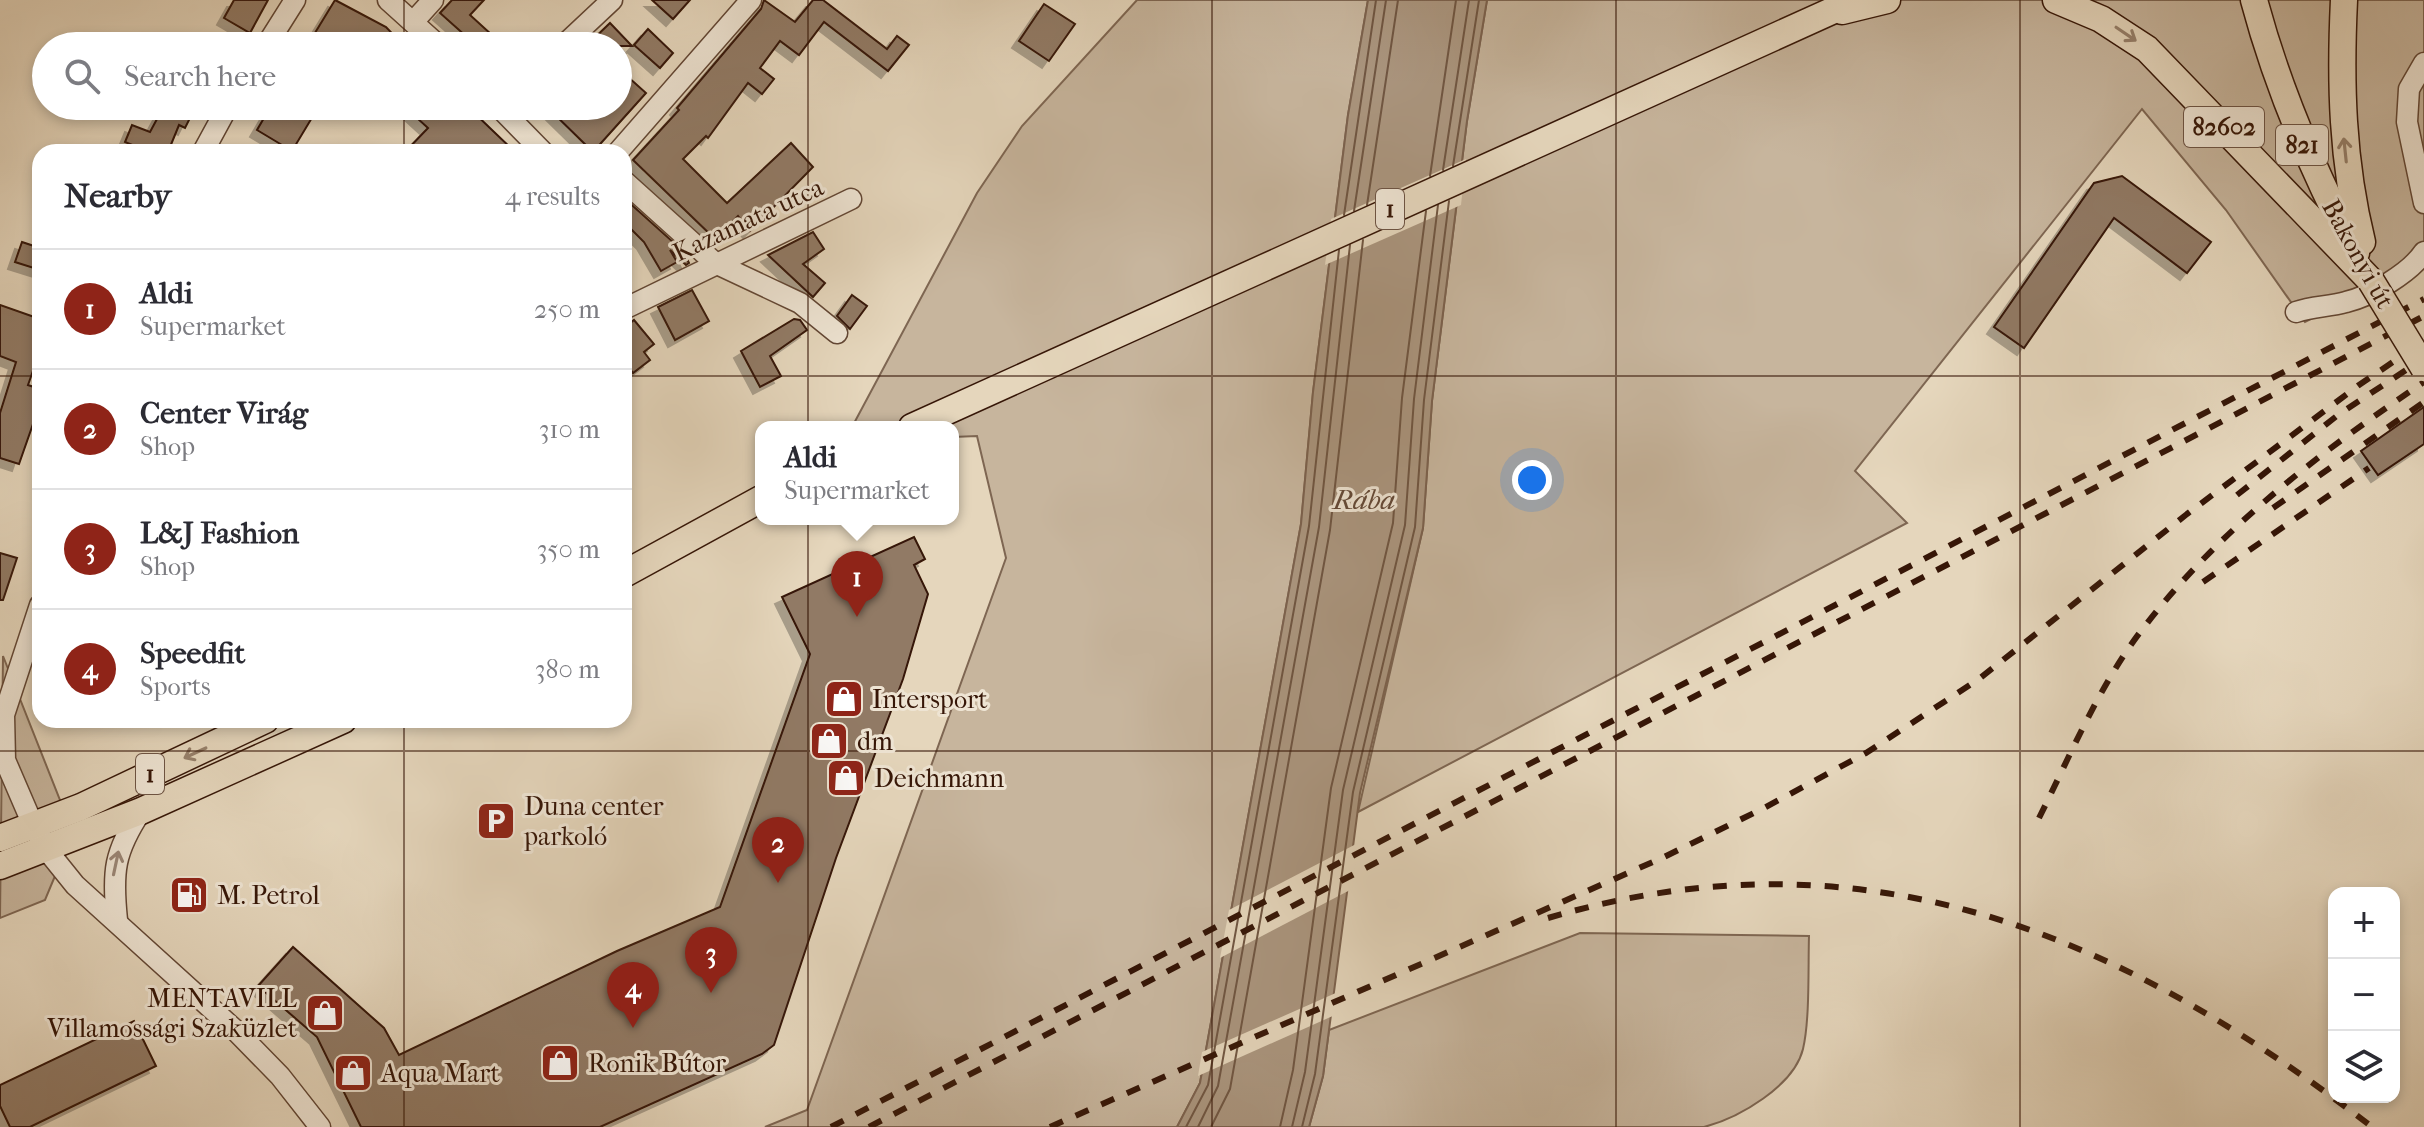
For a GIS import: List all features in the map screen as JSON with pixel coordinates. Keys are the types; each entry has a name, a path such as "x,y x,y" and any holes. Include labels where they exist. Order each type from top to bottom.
{"main road":[{"name":"1","path":"925,421 1856,0"},
{"path":"1822,15 1887,0"},
{"name":"82602","path":"2056,0 2113,26 2156,57 2371,281"},
{"name":"Bakonyi út","path":"2254,0 2273,69 2299,137 2371,281 2424,368"},
{"path":"2344,0 2341,97 2344,144 2349,192 2371,281"},
{"path":"632,569 755,502"},
{"path":"632,554 708,526"},
{"name":"1","path":"0,838 81,807 248,728"},
{"name":"1","path":"0,866 141,811 325,728"}],"street":[{"path":"275,32 295,0"},
{"path":"388,0 425,32"},
{"path":"414,21 433,0"},
{"path":"578,32 612,0"},
{"path":"625,144 751,0"},
{"path":"2424,63 2409,89 2407,122 2422,177 2424,203"},
{"path":"207,144 220,120"},
{"path":"512,120 535,144"},
{"path":"632,188 715,263 800,303 837,333"},
{"name":"Kazamata utca","path":"632,305 851,199"},
{"path":"2296,312 2318,305 2347,302 2412,269 2424,252"},
{"path":"32,626 4,698 5,760 46,849 75,885 117,920 269,1064 320,1127"},
{"path":"117,920 113,880 118,852 141,811"}],"shaded area":[{"path":"1137,0 1368,0 1348,115 1313,392 1301,524 1200,1083 1177,1127 765,1127 807,1110 1006,558 977,436 959,437 959,421 855,421 977,193 1022,126"},
{"path":"1487,0 2424,0 2424,261 2305,322 2226,210 2142,109 1855,471 1907,523 1358,812 1423,528 1432,401 1467,121"},
{"path":"3,656 73,833 45,900 0,918"},
{"path":"1580,933 1809,936 1807,1023 1798,1063 1777,1088 1763,1098 1733,1116 1704,1127 1309,1127 1323,1076 1329,1030"}],"water":[{"name":"Rába","path":"1368,0 1487,0 1467,121 1432,401 1423,528 1360,793 1323,1076 1309,1127 1177,1127 1200,1083 1301,524 1313,392 1348,115"}],"pier":[{"path":"1466,159 1461,205 1325,265 1331,219"},
{"path":"1358,843 1352,889 1220,958 1229,910"},
{"path":"1338,992 1335,1015 1198,1076 1202,1052"}],"building":[{"path":"234,0 268,0 251,32 224,18"},
{"path":"335,0 391,32 316,32"},
{"path":"452,0 484,0 470,15 489,32 461,32 440,13"},
{"path":"652,0 690,0 673,19"},
{"path":"764,0 795,22 813,0 823,0 887,49 897,36 909,45 888,71 824,22 799,55 780,41 760,68 774,79 762,94 748,83 708,138 706,136 683,159 727,203 791,143 813,167 750,231 738,216 715,239 633,160 679,110 677,108 761,9"},
{"path":"1044,4 1075,24 1049,61 1019,41"},
{"path":"610,23 619,32 601,32"},
{"path":"648,29 673,53 660,68 634,45"},
{"path":"632,80 646,93 632,109"},
{"path":"156,120 189,120 185,128 179,125 171,144 125,142 132,125 150,132"},
{"path":"263,120 311,120 296,144 280,144 257,130"},
{"path":"419,120 482,120 507,144 413,144 428,128"},
{"path":"560,120 622,120 600,144 585,144"},
{"path":"2122,176 2211,242 2187,273 2114,218 2024,348 1994,327 2094,183"},
{"path":"632,205 683,251 689,263 686,265 670,250 677,262 661,271 644,242 632,230"},
{"path":"813,232 824,249 803,264 825,283 813,297 768,255"},
{"path":"22,242 32,245 32,267 15,262"},
{"path":"692,290 709,321 675,340 658,307"},
{"path":"852,295 867,306 850,329 837,316"},
{"path":"0,305 32,316 32,374 28,385 32,386 32,427 19,464 0,458 0,413 16,362 0,356"},
{"path":"794,319 800,320 807,330 770,356 781,376 760,387 741,351"},
{"path":"634,320 654,344 644,352 650,360 633,373 632,372"},
{"path":"2424,407 2424,444 2378,475 2361,451"},
{"path":"914,537 925,559 914,565 928,594 903,679 836,858 774,1045 762,1054 600,1127 361,1127 317,1037 258,986 293,947 384,1028 399,1055 617,951 720,907 810,654 782,597"},
{"path":"0,553 17,558 3,600 0,600"},
{"path":"134,1021 156,1066 30,1127 10,1127 0,1106 0,1085"}],"railway":[{"path":"831,1127 2424,299"},
{"path":"869,1127 2424,316"},
{"path":"1050,1127 1662,858 1866,753 1979,679 2187,514 2359,385 2424,341"},
{"path":"2237,495 2338,415 2424,358"},
{"path":"2039,818 2112,675 2141,631 2171,594 2203,559 2272,495 2347,436 2424,382"},
{"path":"2273,508 2424,402"},
{"path":"2203,582 2369,468"},
{"path":"1548,918 1664,892 1775,884 1882,892 1985,915 2085,952 2182,1000 2278,1059 2372,1127"}],"place":[{"name":"Aldi","path":"857,617"},
{"name":"Intersport","path":"844,699"},
{"name":"dm","path":"829,741"},
{"name":"Deichmann","path":"846,778"},
{"name":"Duna center parkoló","path":"496,821"},
{"name":"Center Virág","path":"778,883"},
{"name":"M. Petrol","path":"189,895"},
{"name":"L&J Fashion","path":"711,993"},
{"name":"MENTAVILL Villamossági Szaküzlet","path":"325,1013"},
{"name":"Speedfit","path":"633,1028"},
{"name":"Ronik Bútor","path":"560,1063"},
{"name":"Aqua Mart","path":"353,1073"}]}
